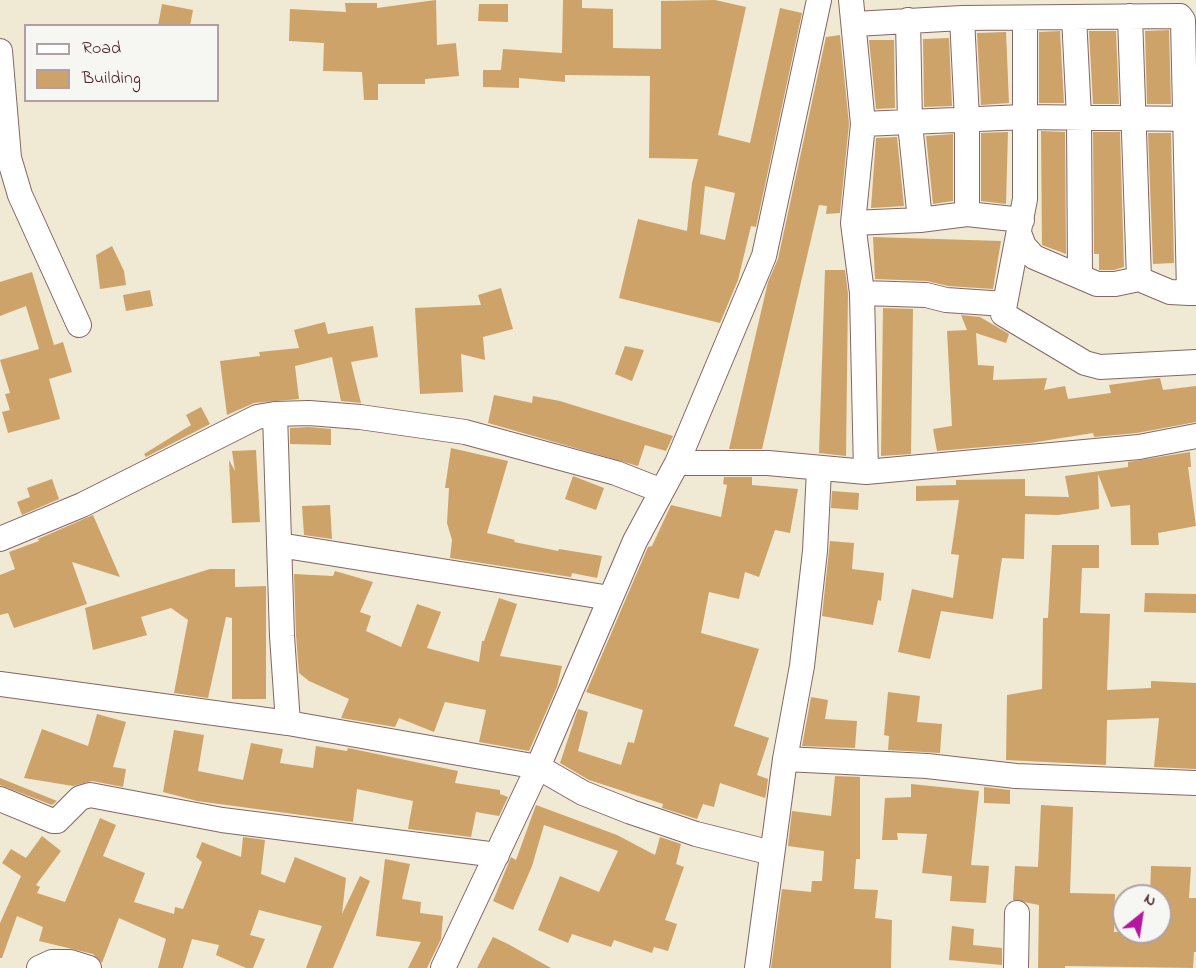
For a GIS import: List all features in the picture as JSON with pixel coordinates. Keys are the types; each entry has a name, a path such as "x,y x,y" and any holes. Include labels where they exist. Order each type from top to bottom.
{"street":[{"path":"443,968 537,767 635,541 677,463 764,256 819,0"},
{"path":"851,0 863,124 854,223 862,293 866,472"},
{"path":"855,24 962,18 1025,19 1130,15 1176,15 1183,20 1190,119 1192,293 1170,292 1139,279 1115,285 1097,284 1034,257 1024,246 1021,227"},
{"path":"1130,15 1139,279"},
{"path":"1074,17 1079,117 1080,275"},
{"path":"962,18 967,119 967,214"},
{"path":"1025,19 1025,199 1002,311 1005,316 1085,363 1100,367 1196,362"},
{"path":"908,20 910,124 920,220"},
{"path":"0,51 9,158 20,195 79,325"},
{"path":"863,124 910,124 1024,117 1190,119"},
{"path":"854,223 920,220 967,214 1021,227"},
{"path":"862,293 926,295 946,300 1005,304"},
{"path":"0,539 82,505 257,417 275,414 309,413 360,417 465,432 605,469 662,491"},
{"path":"275,414 288,723"},
{"path":"677,463 768,463 819,470 866,472 1140,447 1196,436"},
{"path":"757,968 785,759 802,666 815,551 819,470"},
{"path":"279,545 610,598"},
{"path":"0,684 288,723 537,767 583,793 631,812 696,834 772,853"},
{"path":"785,759 927,766 1016,776 1196,783"},
{"path":"0,799 53,821 57,821 80,798 90,795 222,820 497,855"},
{"path":"1016,968 1017,913"},
{"path":"47,966 70,962 89,968"}],"building":[{"path":"436,0 437,45 456,43 459,76 425,79 425,84 378,84 378,100 364,100 362,72 323,71 324,43 289,41 290,9 346,12 345,3 377,3 377,8"},
{"path":"563,0 582,0 582,8 613,9 613,48 661,49 661,1 715,0 746,7 718,135 750,143 780,8 802,13 756,227 751,226 738,280 720,323 619,298 638,219 687,231 692,183 698,159 649,158 650,76 565,75 565,82 519,78 519,88 483,87 483,70 501,70 503,49 562,53","holes":["705,186 735,193 725,240 700,234"]},
{"path":"162,4 193,10 190,24 158,24"},
{"path":"479,4 508,4 508,22 478,21"},
{"path":"1169,30 1171,104 1147,104 1145,31"},
{"path":"1060,31 1064,103 1039,103 1039,32"},
{"path":"1089,31 1116,31 1119,104 1093,104"},
{"path":"1006,32 1009,103 981,105 977,33"},
{"path":"840,35 849,124 840,213 826,214 827,206 819,205 762,449 729,449 768,282 778,259 826,37"},
{"path":"949,38 952,106 924,107 923,39"},
{"path":"869,40 894,40 895,108 876,109"},
{"path":"1041,131 1065,132 1066,254 1042,245"},
{"path":"1008,132 1006,204 981,201 981,133"},
{"path":"1093,132 1120,132 1124,267 1114,270 1099,270 1099,254 1094,254"},
{"path":"1148,133 1171,133 1174,263 1153,264"},
{"path":"953,134 953,201 933,204 926,136"},
{"path":"897,137 904,206 871,208 876,138"},
{"path":"873,237 1001,241 993,289 948,286 927,281 875,279"},
{"path":"112,246 124,271 126,285 100,289 96,255"},
{"path":"825,270 845,270 848,294 846,456 819,453"},
{"path":"32,272 54,345 63,342 72,372 49,379 60,419 8,433 2,412 10,410 5,394 10,393 0,360 39,349 26,306 0,316 0,282"},
{"path":"501,288 513,329 483,337 485,360 461,354 463,392 420,394 415,308 481,305 478,295"},
{"path":"150,290 153,306 126,311 123,295"},
{"path":"883,308 913,309 911,454 881,456"},
{"path":"961,315 980,317 1009,334 1006,343 976,333 978,365 994,366 993,380 1047,378 1044,390 1065,386 1068,399 1111,393 1109,385 1160,378 1163,390 1196,386 1196,422 1137,433 1094,437 1093,433 1030,443 937,451 933,429 952,426 947,331 967,330"},
{"path":"325,322 328,334 373,326 378,357 351,362 361,403 341,401 332,357 295,366 299,399 254,403 227,415 220,361 260,356 259,352 299,348 294,330"},
{"path":"625,346 644,350 632,381 615,374"},
{"path":"494,395 532,403 533,396 560,401 673,436 666,451 645,445 638,466 488,423"},
{"path":"201,407 210,424 146,457 144,454 191,425 186,415"},
{"path":"290,428 331,429 331,445 290,444"},
{"path":"451,448 508,461 487,533 515,540 514,542 558,551 559,549 602,556 597,578 572,573 571,577 450,558 452,540 447,523 449,488 445,488"},
{"path":"256,450 260,522 232,523 229,460 235,471 232,451"},
{"path":"1190,452 1191,467 1188,467 1196,526 1158,533 1159,545 1131,545 1130,505 1111,507 1098,474 1099,509 1058,515 1025,514 1024,559 1002,558 993,619 941,611 930,659 898,652 912,589 953,598 959,555 951,554 959,500 916,501 916,486 956,485 956,480 1025,479 1025,496 1069,497 1065,476 1128,467 1128,462"},
{"path":"573,476 604,488 596,510 565,499"},
{"path":"724,477 752,477 752,485 798,489 790,533 775,530 759,577 745,572 739,599 709,592 701,633 759,649 734,726 769,738 757,775 768,779 765,798 720,783 714,807 703,804 697,819 662,808 663,804 589,780 560,763 578,709 588,712 578,751 621,765 628,742 634,743 643,710 586,692 648,547 652,546 671,505 721,517 727,485 723,484"},
{"path":"52,479 59,499 22,515 17,502 30,497 27,488"},
{"path":"832,491 859,493 858,510 831,508"},
{"path":"330,505 332,539 304,535 302,506"},
{"path":"93,515 120,577 72,562 87,604 14,628 8,613 0,615 0,575 15,569 9,552 39,541 38,539"},
{"path":"830,541 854,543 852,569 884,573 881,601 878,600 873,625 822,616"},
{"path":"1052,545 1099,545 1099,568 1082,568 1080,613 1110,614 1107,690 1151,688 1151,681 1196,683 1196,769 1154,767 1159,718 1107,720 1106,765 1006,760 1007,695 1042,689 1043,618 1048,618"},
{"path":"210,569 235,569 235,587 266,586 266,699 232,699 232,618 226,617 208,698 174,693 188,620 171,608 141,617 147,635 93,650 85,608"},
{"path":"335,571 373,582 360,612 371,616 366,631 401,647 417,604 441,612 427,648 479,662 482,641 484,641 499,598 517,604 500,656 562,666 557,687 529,751 479,742 486,710 445,702 434,732 399,718 395,727 341,718 349,699 309,681 299,673 296,635 294,574 333,576"},
{"path":"1145,593 1196,594 1196,613 1144,612"},
{"path":"888,692 920,696 917,722 942,724 940,753 888,750 889,736 884,735"},
{"path":"811,697 828,700 825,719 857,721 855,748 802,746"},
{"path":"97,714 126,722 113,767 126,769 123,787 92,781 73,786 24,778 42,729 88,746"},
{"path":"174,730 204,735 198,771 243,780 251,743 283,749 280,763 313,768 316,746 347,751 348,748 458,771 455,783 500,790 500,794 508,797 499,816 476,812 471,837 408,829 413,801 357,789 353,822 197,801 163,792"},
{"path":"835,776 860,777 860,859 856,859 854,889 878,890 875,918 892,920 891,968 771,968 782,889 811,892 812,881 822,881 824,851 788,846 792,811 831,816"},
{"path":"0,778 57,801 52,805 0,785"},
{"path":"911,784 979,791 971,865 989,866 986,903 950,901 952,876 922,873 927,834 897,833 898,840 882,840 885,798 911,797"},
{"path":"984,787 1010,790 1010,804 984,803"},
{"path":"536,805 617,835 655,855 660,837 681,844 676,864 684,867 665,920 677,924 668,951 654,947 652,953 614,940 611,947 572,934 568,943 538,930 560,876 599,892 618,851 544,825 532,866 513,910 493,901 511,857 516,860"},
{"path":"1041,805 1073,807 1070,893 1112,894 1112,944 1172,944 1172,884 1150,884 1151,866 1191,867 1189,898 1196,898 1196,952 1194,952 1193,968 1065,966 1065,968 1038,968 1039,905 1013,900 1015,866 1038,867"},
{"path":"100,818 116,825 103,856 145,873 134,902 174,914 175,907 183,909 202,862 196,857 202,842 241,857 243,837 265,840 261,874 285,883 295,857 346,878 342,914 360,876 370,881 333,968 306,968 322,926 259,910 250,935 265,939 253,968 246,968 216,955 219,945 192,939 183,968 158,968 166,939 119,918 102,963 93,954 39,941 43,927 17,916 2,958 0,958 0,923 21,876 2,863 11,849 26,858 42,836 61,851 36,885 40,887 37,893 65,902"},
{"path":"385,859 410,864 402,899 421,902 420,913 443,916 441,939 427,968 408,968 421,942 376,936"},
{"path":"952,926 974,929 973,945 1002,948 1002,965 949,960"},
{"path":"493,937 508,944 551,968 477,968"}]}
